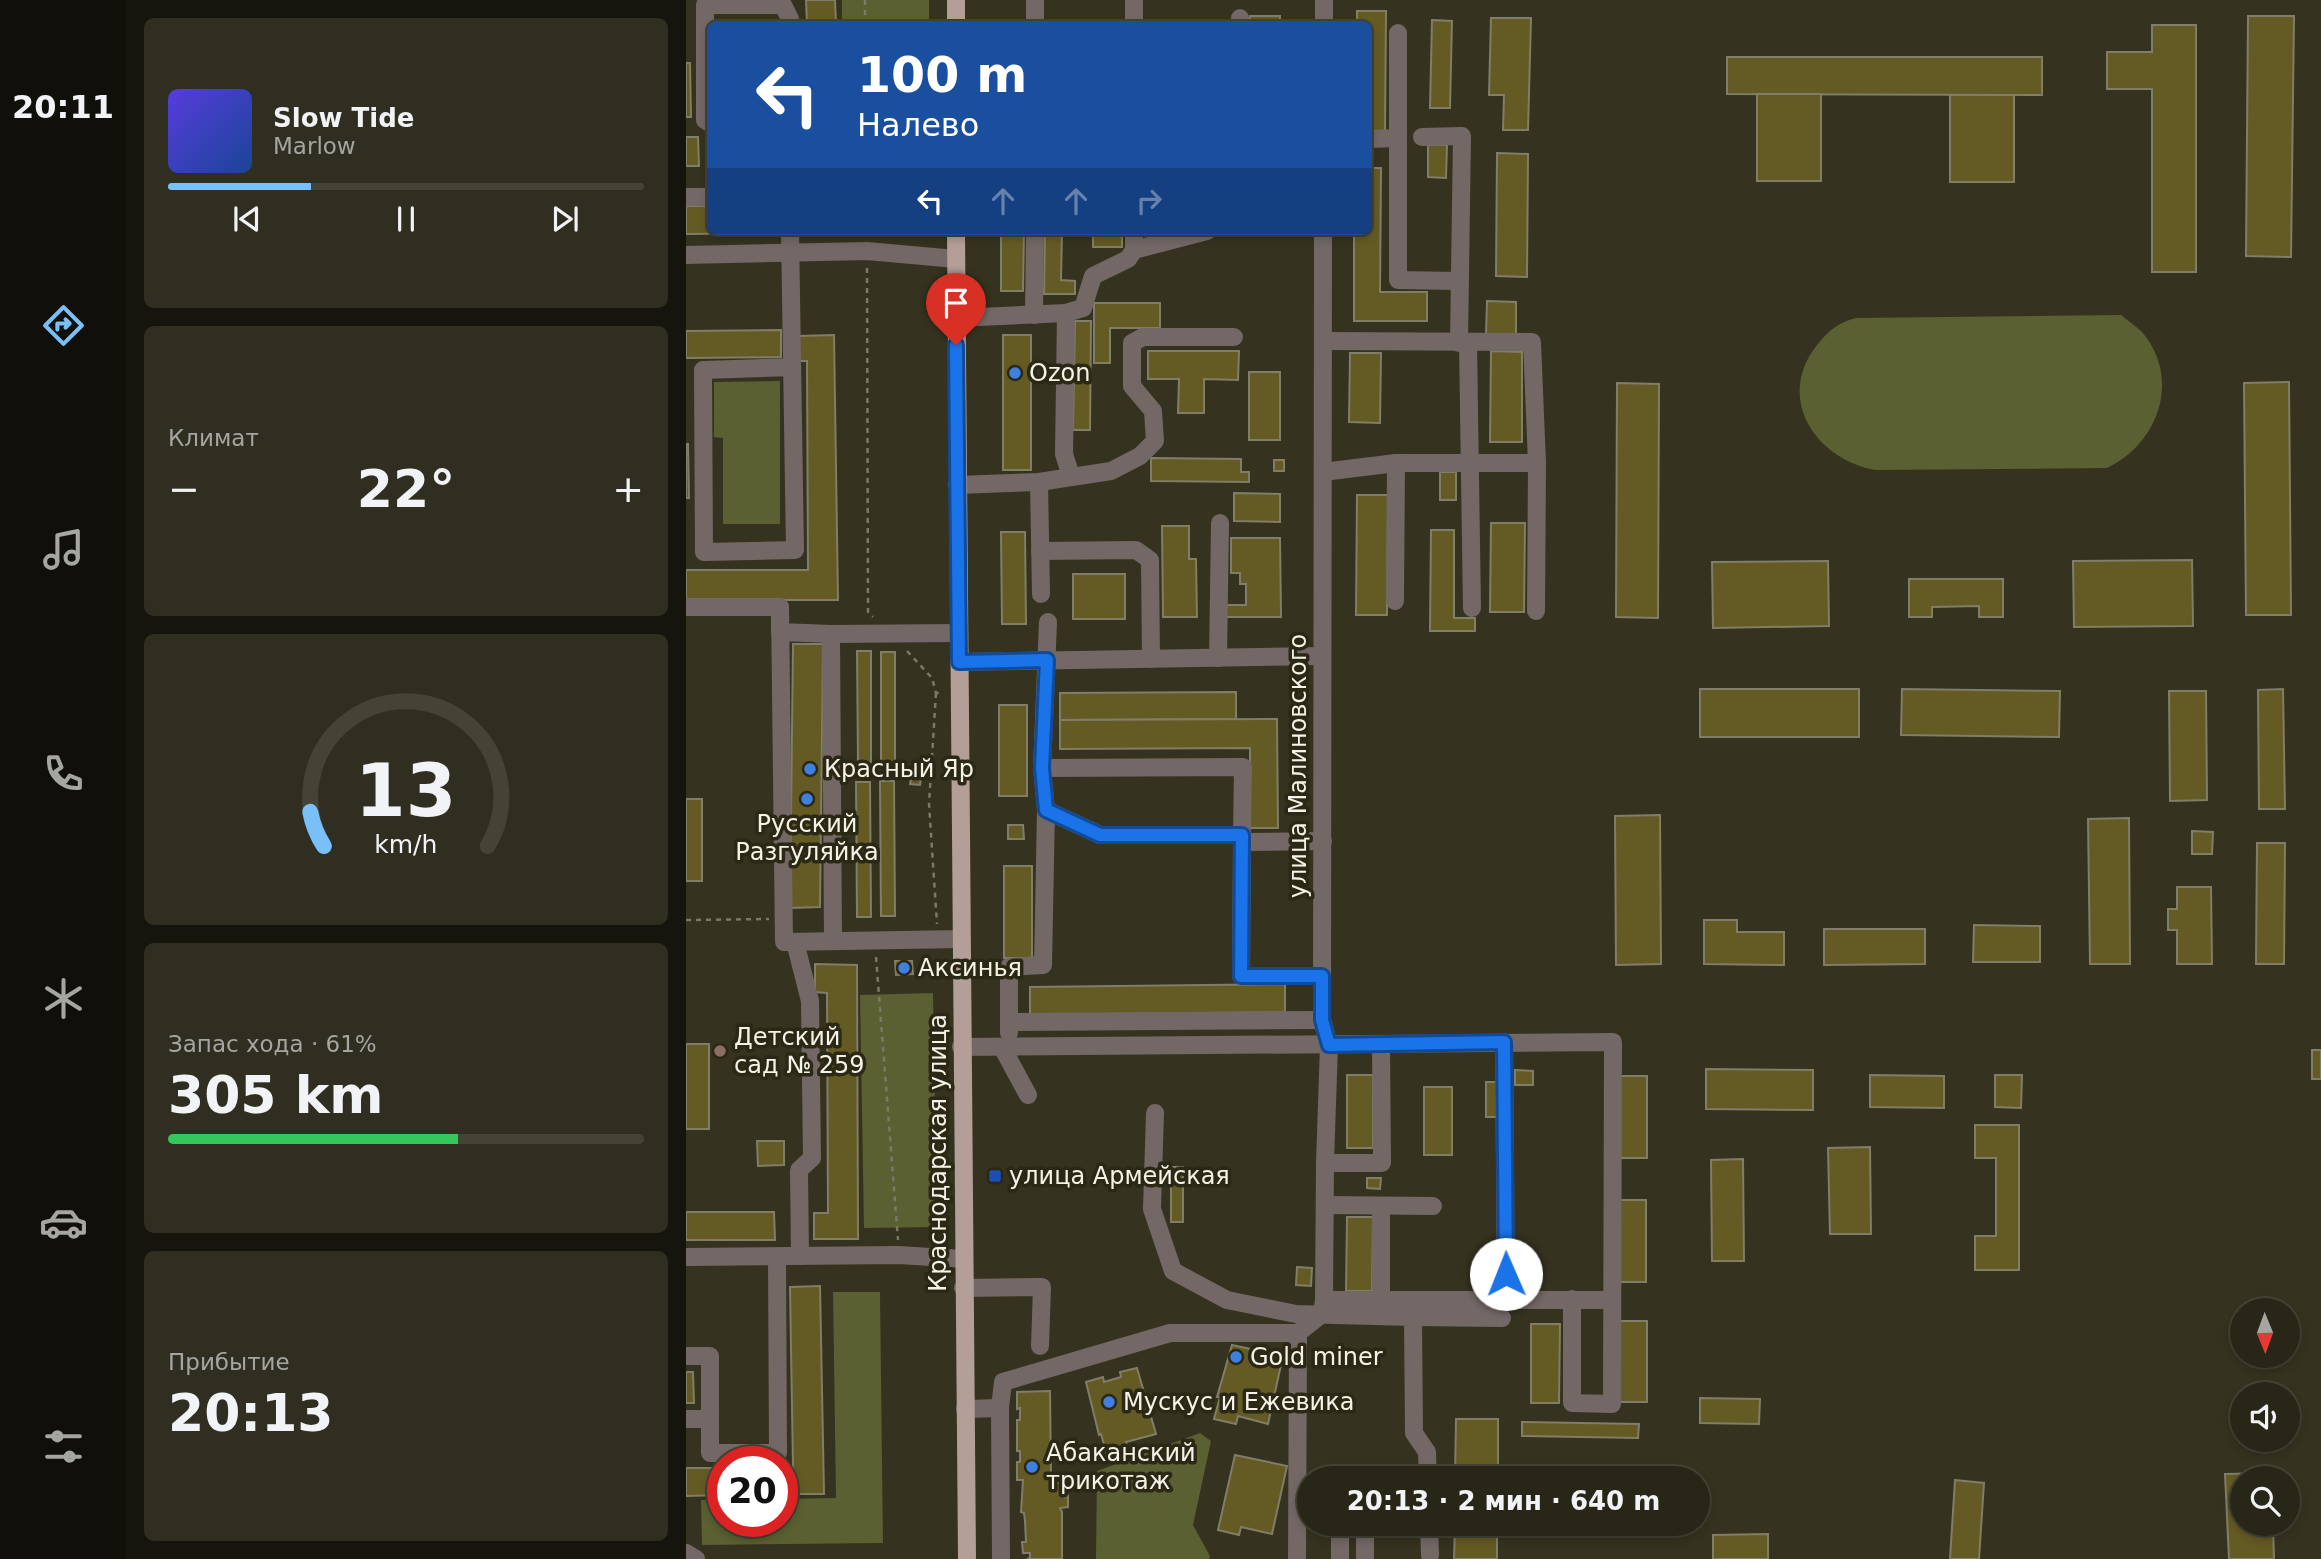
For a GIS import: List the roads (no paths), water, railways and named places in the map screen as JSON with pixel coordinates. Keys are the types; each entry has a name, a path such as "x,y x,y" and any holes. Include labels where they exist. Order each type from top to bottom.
{"main road":[{"path":"956,0 956,21"},
{"name":"Краснодарская улица","path":"956,235 967,1559"}],"street":[{"path":"1035,0 1035,21"},
{"path":"1134,0 1134,21"},
{"path":"1324,0 1324,21"},
{"path":"707,121 705,5 783,5 790,21"},
{"path":"1398,33 1398,279 1459,281"},
{"path":"1422,137 1462,136 1459,281 1469,464 1472,608"},
{"path":"1372,139 1397,138"},
{"path":"686,197 707,197"},
{"path":"790,235 795,550 704,552 694,370 792,367"},
{"path":"1034,315 1035,235"},
{"path":"956,318 1066,313 1083,308 1093,276 1128,259 1134,250 1134,235"},
{"path":"1134,250 1192,235"},
{"name":"улица Малиновского","path":"1323,235 1322,1020 1329,1045 1323,1307"},
{"path":"686,255 867,251 956,259"},
{"path":"1066,313 1064,454 1071,477"},
{"path":"957,485 1039,482 1111,471 1140,456 1155,441 1153,411 1132,386 1132,343 1143,337 1234,337"},
{"path":"1323,341 1532,342 1537,463 1536,611"},
{"path":"1323,472 1396,463 1537,463"},
{"path":"1395,601 1396,463"},
{"path":"1039,482 1041,594"},
{"path":"1218,658 1220,523"},
{"path":"1040,551 1136,550 1150,560 1151,659"},
{"path":"686,607 780,607 783,942 961,939"},
{"path":"1028,1095 1005,1047 1009,1021 1009,967 1043,965 1046,810 1042,768 1048,622"},
{"path":"780,632 958,633"},
{"path":"831,634 833,941"},
{"path":"959,662 1321,656"},
{"path":"1042,768 1243,767 1241,976 1322,976"},
{"path":"1046,810 1100,835 1323,842"},
{"path":"795,942 810,1001 812,1158 799,1170 800,1256"},
{"path":"1009,1021 1322,1020"},
{"path":"1504,1042 1506,1300"},
{"path":"961,1047 1613,1042 1612,1404 1572,1403 1572,1300"},
{"path":"1325,1163 1382,1163 1381,1044"},
{"path":"1155,1113 1152,1209 1173,1270 1227,1300 1296,1314 1323,1307 1381,1300 1611,1300"},
{"path":"1325,1205 1433,1206"},
{"path":"1381,1206 1381,1300"},
{"path":"686,1257 899,1255 963,1259"},
{"path":"686,1356 710,1356 710,1453 778,1453 776,1257"},
{"path":"963,1288 1042,1287 1040,1346"},
{"path":"1323,1307 1413,1317 1502,1318"},
{"path":"1001,1559 1000,1408 1003,1382 1170,1333 1298,1332 1323,1307"},
{"path":"1413,1317 1414,1433 1427,1452 1428,1466"},
{"path":"1297,1559 1298,1332"},
{"path":"965,1409 1000,1408"},
{"path":"686,1419 710,1419"},
{"path":"1340,1536 1340,1559"},
{"path":"1364,1559 1365,1536"},
{"path":"1429,1536 1430,1555"},
{"path":"686,1553 696,1559"}],"place":[{"name":"Ozon","path":"1015,373"},
{"name":"Красный Яр","path":"810,769"},
{"name":"Русский Разгуляйка","path":"807,799"},
{"name":"Аксинья","path":"904,968"},
{"name":"Детский сад № 259","path":"720,1051"},
{"name":"улица Армейская","path":"995,1176"},
{"name":"Gold miner","path":"1236,1357"},
{"name":"Мускус и Ежевика","path":"1109,1402"},
{"name":"Абаканский трикотаж","path":"1032,1467"}]}
